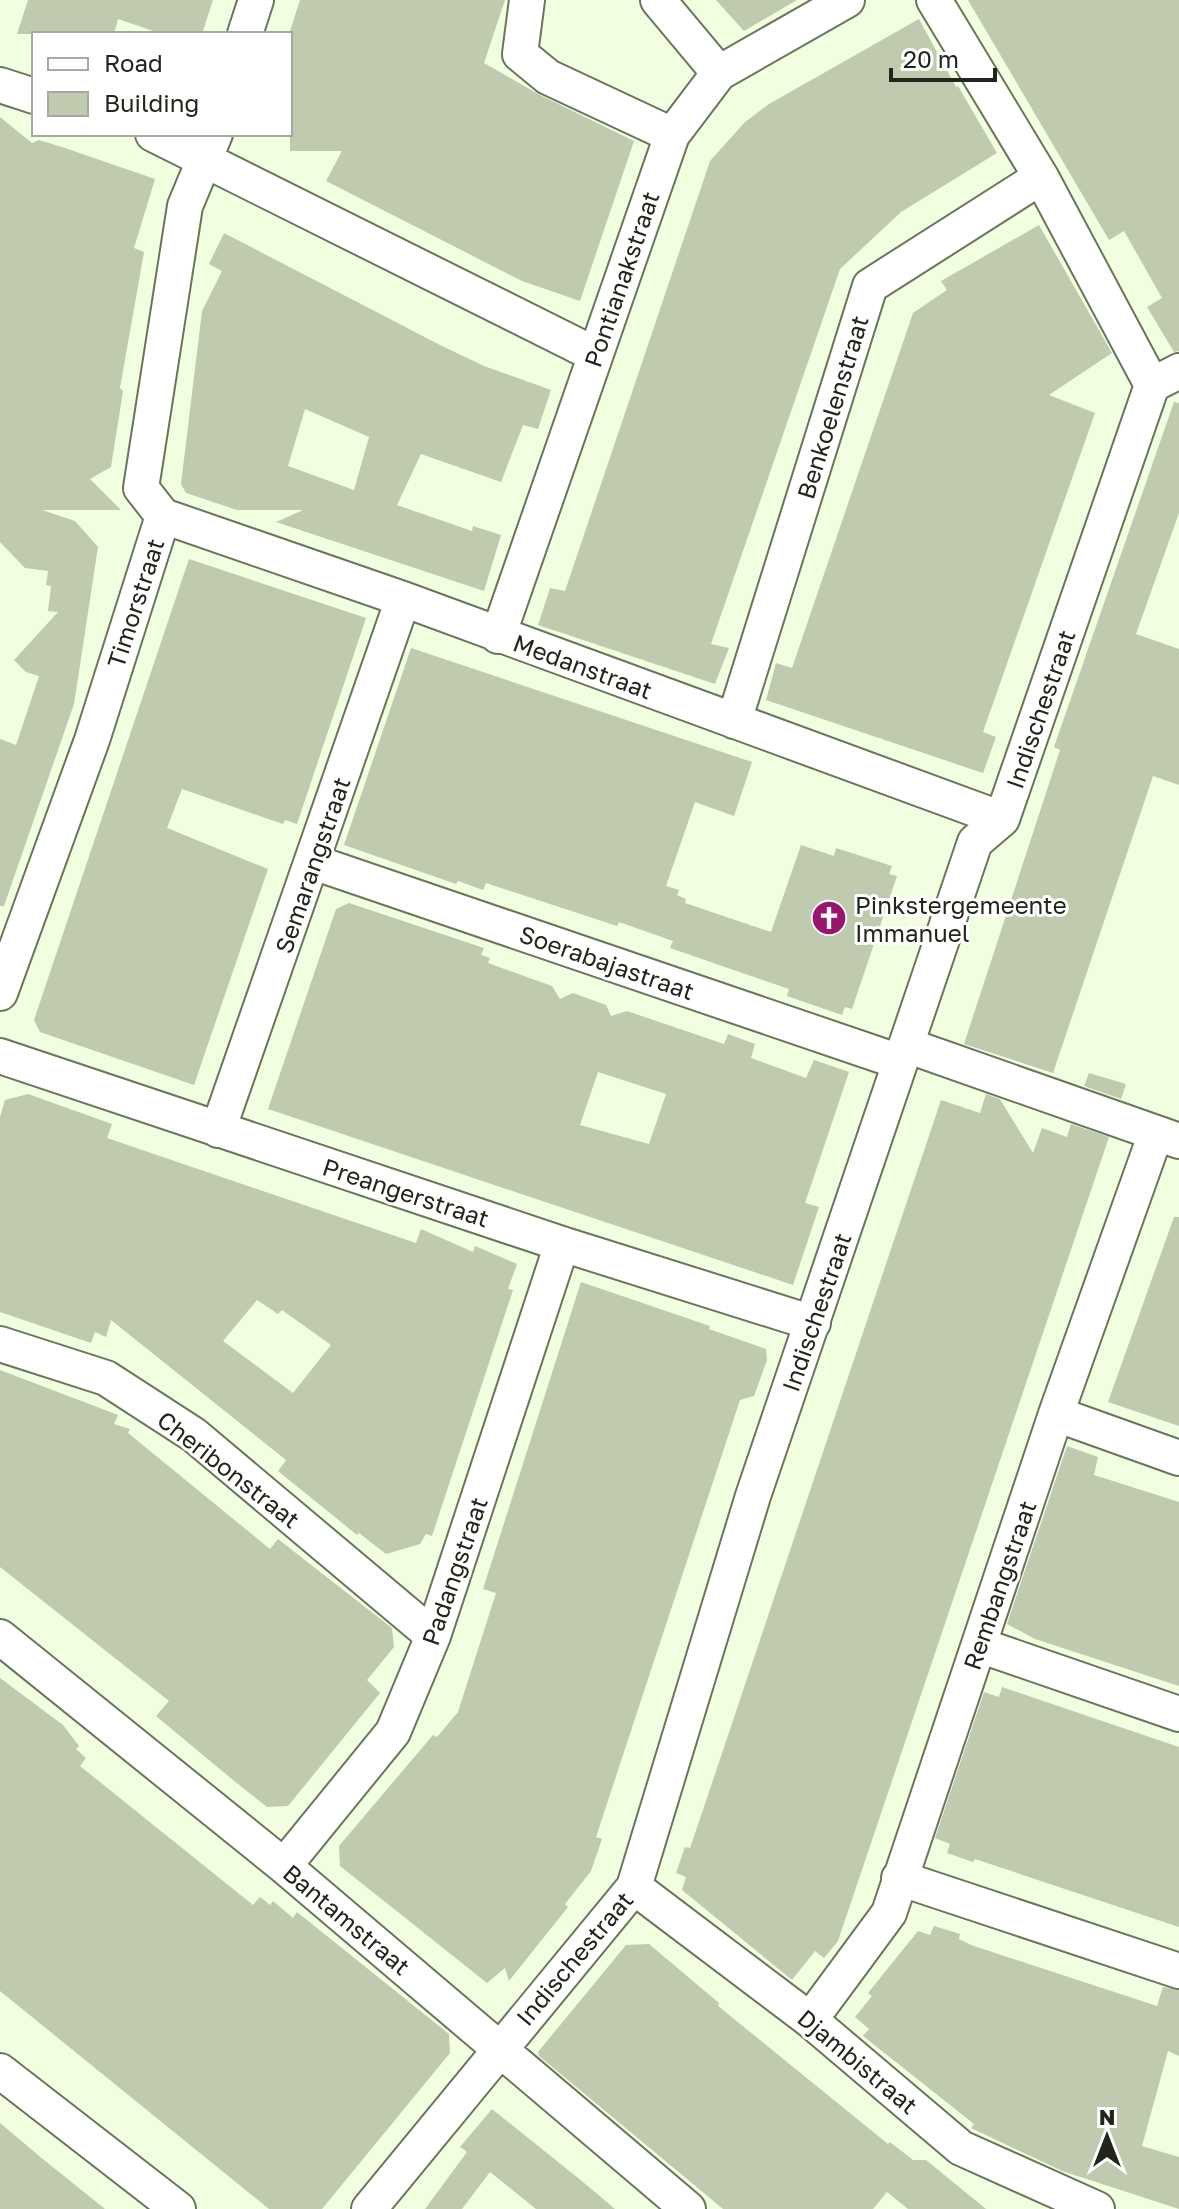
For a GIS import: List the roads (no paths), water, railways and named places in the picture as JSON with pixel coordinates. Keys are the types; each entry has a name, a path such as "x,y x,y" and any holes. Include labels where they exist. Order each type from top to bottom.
{"street":[{"path":"246,32 256,0"},
{"path":"527,0 520,54 548,77 672,135"},
{"path":"658,0 719,73"},
{"name":"Pontianakstraat","path":"498,636 672,135 719,73 847,0"},
{"path":"934,0 1165,378"},
{"path":"0,85 32,95"},
{"path":"159,136 210,148 594,354"},
{"name":"Timorstraat","path":"1,993 92,740 163,516 141,488 185,206 210,148"},
{"name":"Benkoelenstraat","path":"734,721 870,286 900,264 1041,177"},
{"name":"Indischestraat","path":"369,2209 634,1887 753,1496 975,842 1002,819 1165,378"},
{"name":"Medanstraat","path":"163,516 403,599 1002,819"},
{"name":"Semarangstraat","path":"218,1130 403,599"},
{"name":"Soerabajastraat","path":"313,862 1168,1137"},
{"name":"Preangerstraat","path":"0,1056 562,1244 813,1323"},
{"name":"Rembangstraat","path":"810,2020 889,1913 1056,1414 1168,1137"},
{"name":"Padangstraat","path":"284,1866 393,1732 433,1636 562,1244"},
{"name":"Cheribonstraat","path":"0,1344 106,1378 194,1435 433,1636"},
{"path":"1056,1414 1179,1458"},
{"name":"Bantamstraat","path":"0,1637 284,1866 688,2209"},
{"path":"979,1645 1179,1714"},
{"path":"899,1878 1179,1971"},
{"name":"Djambistraat","path":"634,1887 810,2020 961,2148 1097,2209"},
{"path":"0,2071 178,2209"}],"place":[{"name":"Pinkstergemeente Immanuel","path":"829,918"}]}
